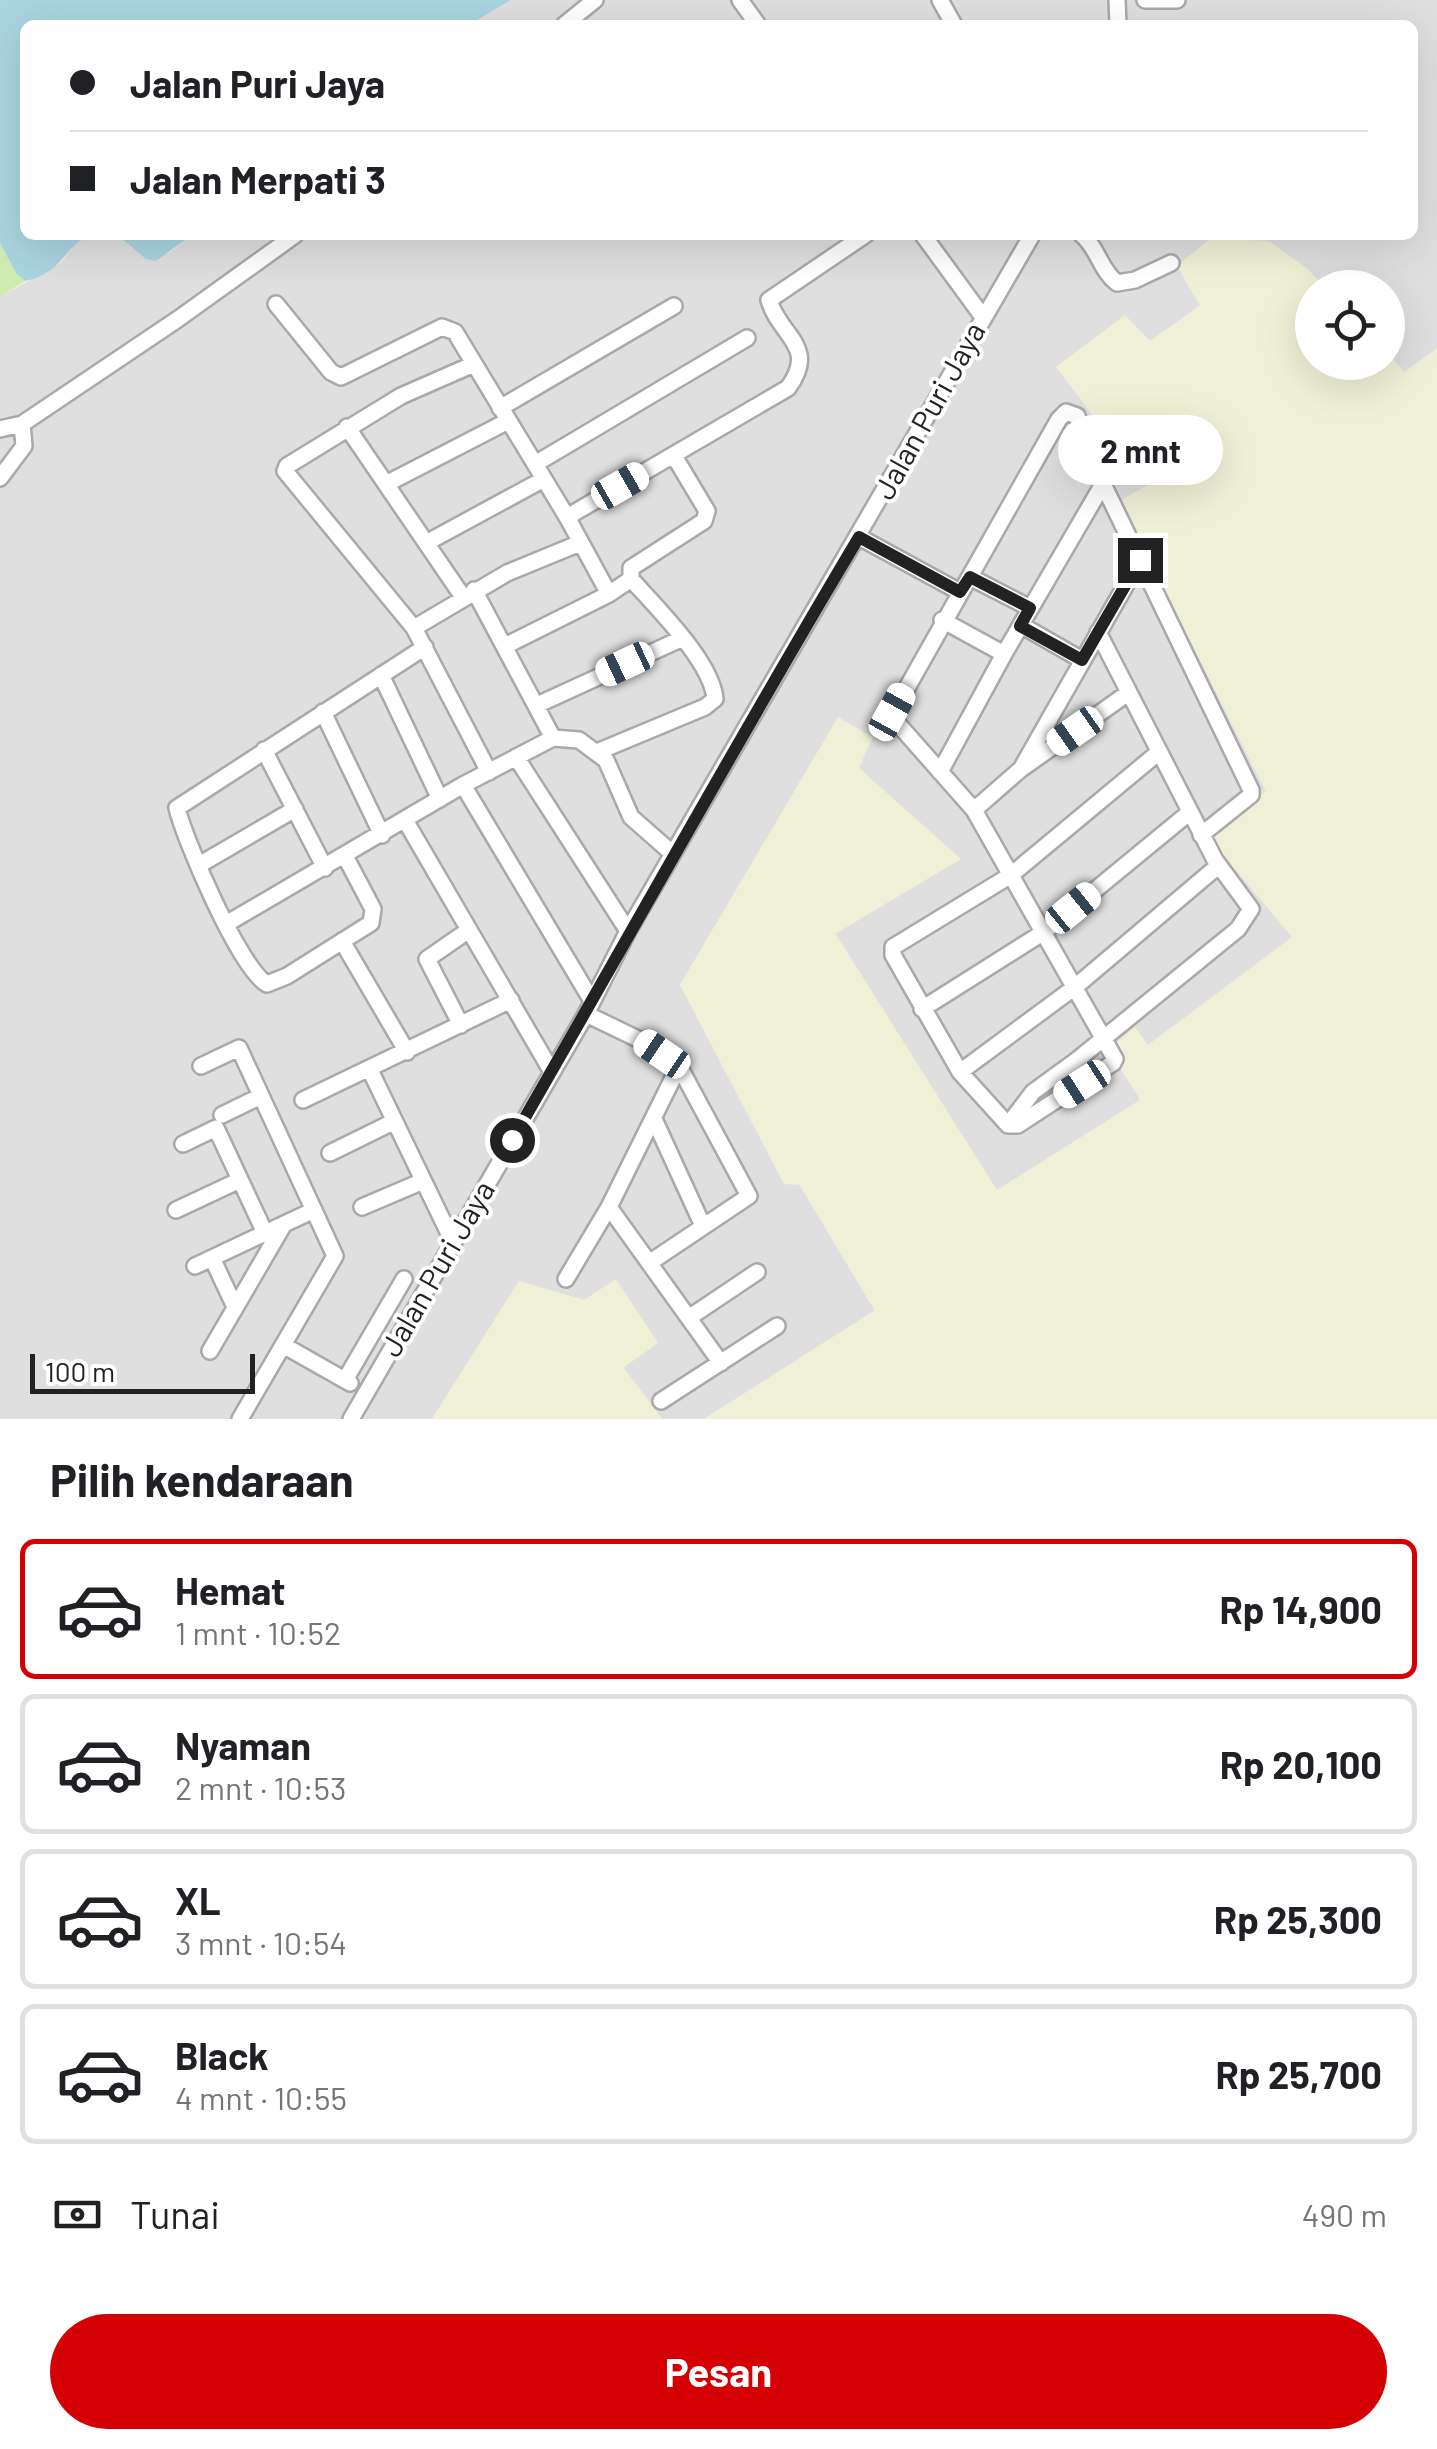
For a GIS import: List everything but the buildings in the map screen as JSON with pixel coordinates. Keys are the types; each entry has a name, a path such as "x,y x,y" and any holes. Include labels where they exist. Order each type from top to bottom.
{"street":[{"path":"570,20 595,0"},
{"path":"1145,0 1177,0"},
{"path":"0,429 22,424 288,240"},
{"path":"567,517 788,388 800,366 799,350 769,300 858,240"},
{"path":"926,240 983,317"},
{"name":"Jalan Puri Jaya","path":"351,1419 589,1008 628,931 1029,240"},
{"path":"1086,240 1109,277 1117,283 1136,280 1171,263"},
{"path":"276,304 331,372 341,377 442,328 455,332 610,594"},
{"path":"386,484 674,306"},
{"path":"426,543 746,338"},
{"path":"474,364 401,396 285,470 414,628 489,772"},
{"path":"1159,752 1011,875 893,947 893,955 960,1072 1008,1125 1018,1126 1115,1059 1075,986 1011,875 974,810 891,716 942,620 1063,413 1070,411 1076,416 1103,484 1252,793 1202,835"},
{"path":"0,478 24,446 22,424"},
{"path":"348,427 426,543 469,594 505,646 553,738"},
{"path":"598,752 705,706 715,698 713,687 683,638 631,579 631,568 706,518 707,511 674,456"},
{"path":"940,772 1103,484"},
{"path":"859,537 960,592"},
{"path":"414,628 507,573 580,544"},
{"path":"1021,769 1140,560"},
{"path":"970,577 1030,608"},
{"path":"505,646 610,594 631,579"},
{"path":"942,620 1004,654"},
{"path":"1020,626 1082,660"},
{"path":"1008,1125 1033,1092 1104,1039 1244,922 1250,909 1250,903 1218,866 1098,632"},
{"path":"536,705 683,638"},
{"path":"345,856 374,913 366,927 287,976 267,984 258,978 226,924 182,826 178,806 425,647"},
{"path":"381,675 440,799"},
{"path":"974,810 1021,769 1128,693"},
{"path":"324,712 382,834"},
{"path":"226,924 463,785 553,738 579,740 598,752 612,767 631,818 673,854"},
{"path":"264,750 325,868"},
{"path":"516,756 628,931"},
{"path":"463,785 589,1008 603,1022 680,1066 749,1196 649,1263"},
{"path":"200,864 295,809"},
{"path":"922,1009 1044,932 1190,812"},
{"path":"405,820 552,1072"},
{"path":"960,1072 1075,986 1218,866"},
{"path":"460,1025 427,959 470,930"},
{"path":"342,941 406,1052"},
{"path":"303,1100 511,1000"},
{"path":"201,1066 239,1048 335,1256 240,1419"},
{"path":"566,1279 610,1206 680,1066"},
{"path":"370,1070 453,1242"},
{"path":"222,1114 262,1096"},
{"path":"654,1119 703,1226"},
{"path":"330,1153 393,1122"},
{"path":"183,1144 216,1128 265,1233"},
{"path":"176,1210 240,1180"},
{"path":"362,1207 422,1180"},
{"path":"610,1206 722,1362"},
{"path":"196,1266 314,1210"},
{"path":"210,1351 284,1224"},
{"path":"212,1258 235,1307"},
{"path":"690,1317 757,1272"},
{"path":"345,1380 404,1279"},
{"path":"661,1401 777,1326"},
{"path":"283,1345 366,1392"}],"shaded area":[{"path":"511,0 1437,0 1437,349 1405,371 1405,270 1305,267 1201,305 1150,341 1125,316 1125,424 1144,433 1166,475 1120,501 1266,792 1214,836 1220,851 1293,938 1148,1045 1115,1061 1141,1100 997,1191 835,933 859,768 838,718 680,985 875,1311 704,1419 662,1419 623,1367 584,1300 519,1281 432,1419 0,1419 0,297 61,263 79,240 123,240 133,249 168,254 186,240 1418,240 1418,20 477,20"}],"green space":[{"path":"1209,240 1269,241 1308,270 1295,270 1295,380 1405,380 1405,371 1437,349 1437,1419 704,1419 875,1310 800,1185 784,1184 680,985 838,717 873,737 859,768 961,859 835,934 997,1190 1140,1100 1110,1048 1135,1027 1148,1045 1292,937 1220,851 1214,836 1266,791 1120,501 1166,475 1144,433 1125,425 1107,434 1056,367 1125,315 1150,341 1200,306 1177,266"},
{"path":"0,243 16,273 25,281 0,297"},
{"path":"616,1279 658,1343 623,1368 662,1419 432,1419 519,1281 584,1300"}],"water":[{"path":"0,0 511,0 477,20 20,20 20,240 81,240 48,272 25,281 16,273 0,243"},
{"path":"123,240 185,240 156,261 146,259"}],"route":[{"path":"512,1140 586,1014 628,931 859,537 960,592 970,577 1030,608 1020,626 1082,660 1140,560"}]}
